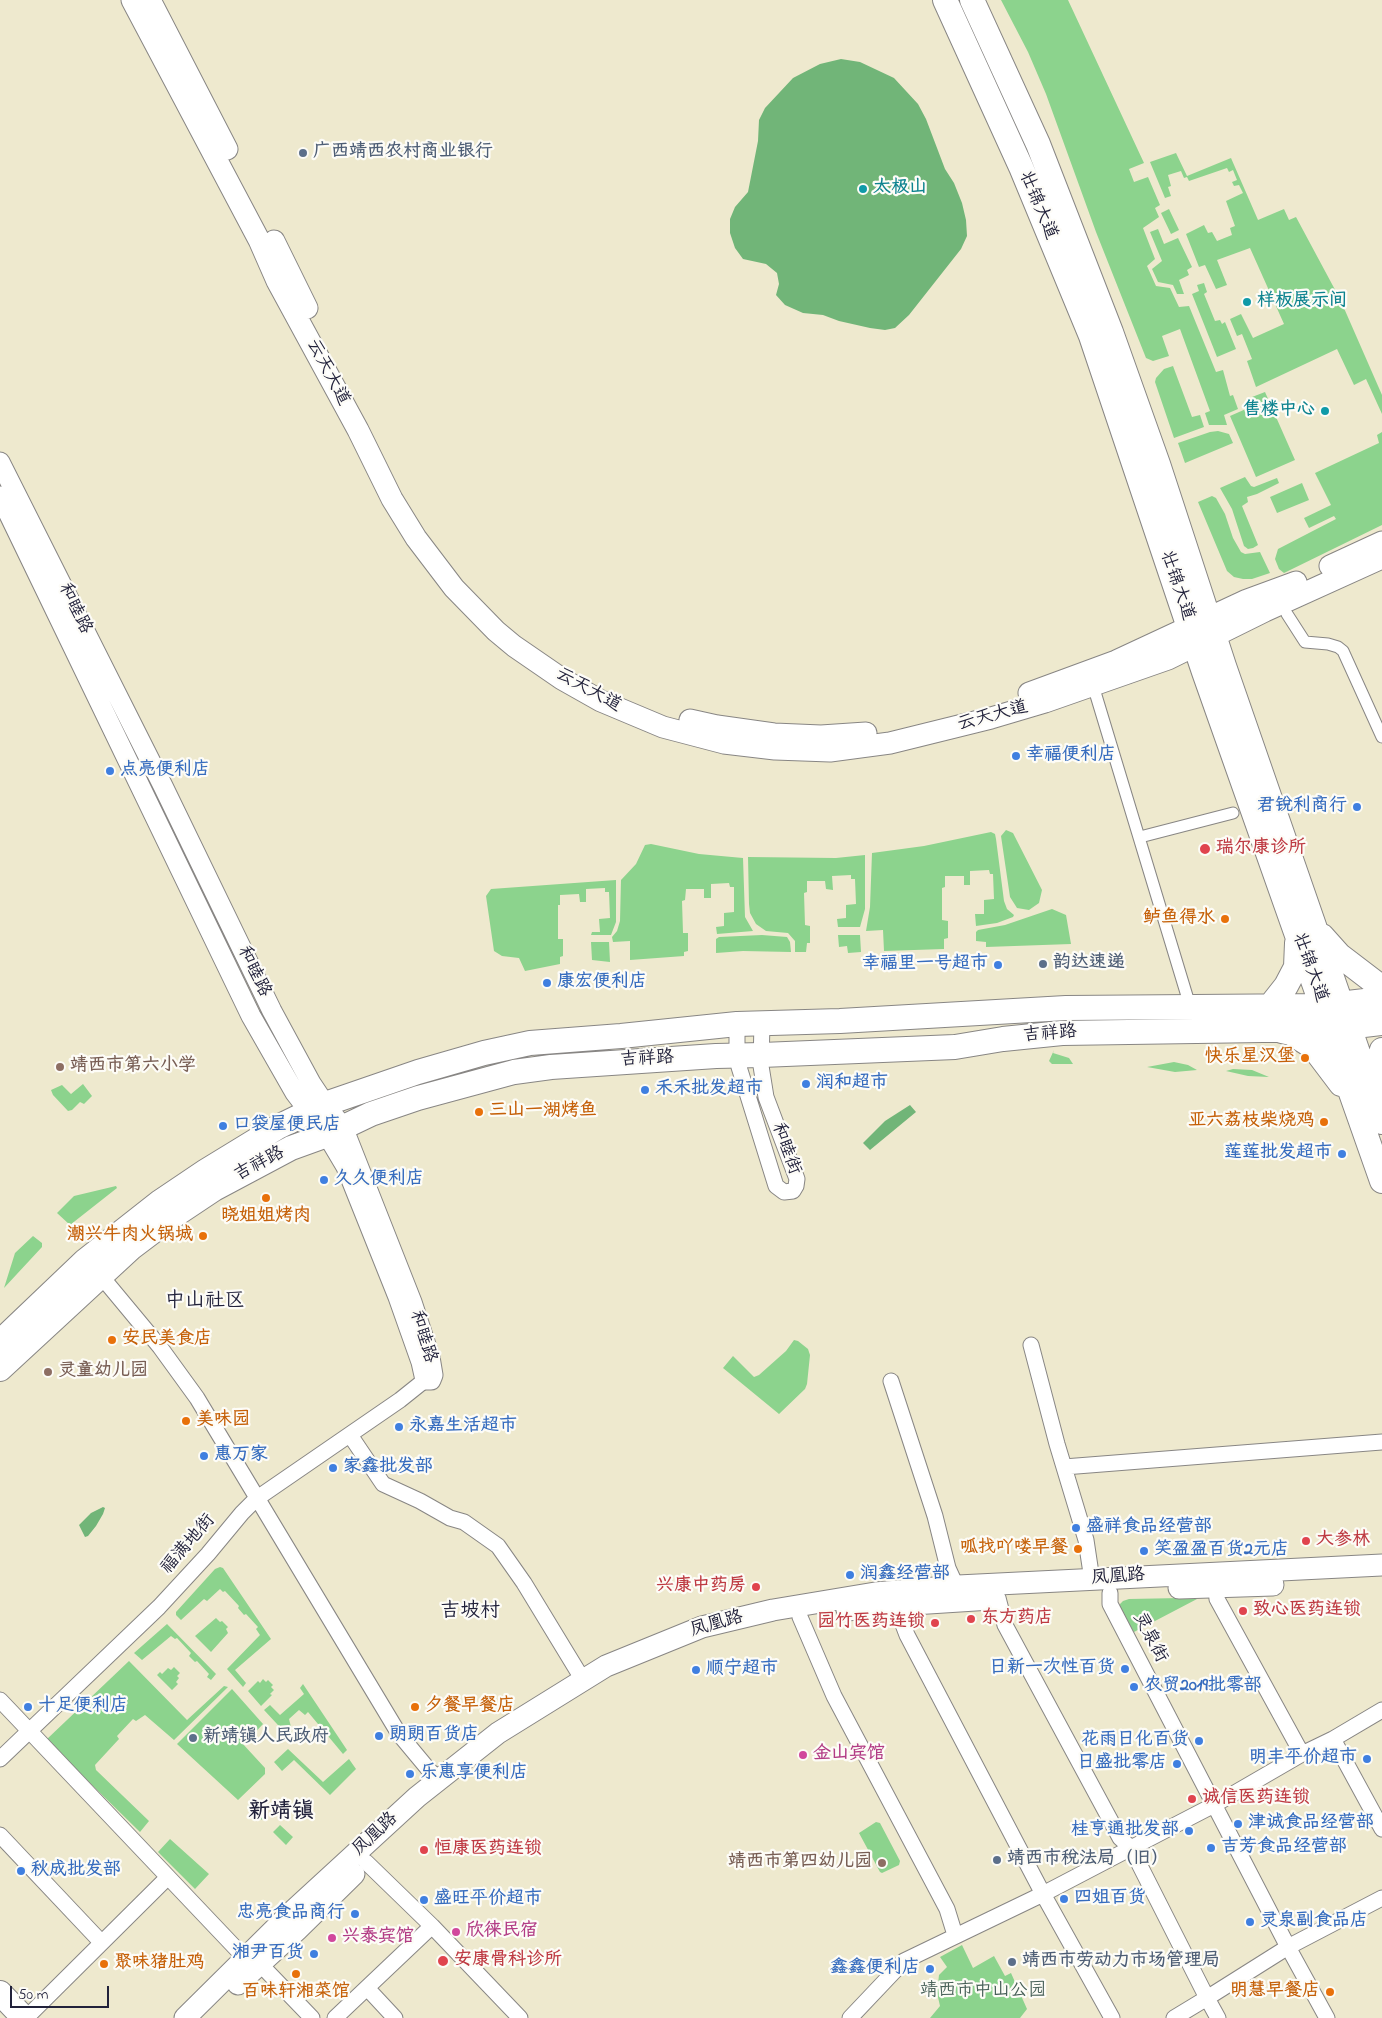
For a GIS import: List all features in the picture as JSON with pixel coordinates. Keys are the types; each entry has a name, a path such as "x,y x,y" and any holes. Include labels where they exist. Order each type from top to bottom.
{"main road":[{"name":"云天大道","path":"132,0 259,240 277,281 403,518 441,572 482,617 514,646 601,701 650,722 686,734 724,743 794,751 830,751 890,743 991,718 1045,702 1152,665 1247,600 1281,589 1382,542"},
{"name":"云天大道","path":"150,0 290,272 334,365 410,504 443,555 482,601 525,639 587,679 646,706 678,717 717,726 788,735 821,736 884,731 1020,696 1116,661 1162,641 1202,632 1265,611 1382,558"},
{"name":"壮锦大道","path":"945,0 1021,167 1091,336 1202,632 1364,1101 1382,1182"},
{"name":"壮锦大道","path":"972,0 1038,144 1111,332 1158,464 1202,632"},
{"path":"1271,1005 1286,986 1296,967 1306,930 1382,988"},
{"name":"吉祥路","path":"100,1267 160,1202 206,1171 316,1108 418,1072 530,1042 622,1036 762,1022 863,1019 1066,1008 1331,1004 1382,1000"},
{"path":"863,1019 863,1051"},
{"name":"吉祥路","path":"0,1342 100,1267 214,1189 291,1148 335,1131 371,1114 418,1098 514,1072 551,1067 737,1055 955,1047 1003,1039 1062,1033 1278,1030 1339,1028 1382,1023"},
{"path":"1278,1030 1291,1033 1313,1047 1364,1101 1382,1050"},
{"name":"壮锦大道","path":"1364,1101 1382,1122"},
{"name":"吉祥路","path":"0,1369 66,1293"},
{"name":"凤凰路","path":"201,2018 323,1884 438,1778 498,1733 606,1666 702,1627 773,1610 875,1593 958,1586 1199,1573 1382,1566"},
{"name":"凤凰路","path":"185,2018 366,1862 404,1821 496,1745 543,1716 631,1667 660,1654 751,1626 811,1614 998,1598 1382,1580"},
{"path":"0,1993 25,2018"},
{"path":"0,2014 4,2018"}],"street":[{"name":"和睦路","path":"0,462 163,786 295,1055 316,1108"},
{"name":"和睦路","path":"0,496 251,1016 277,1062 335,1131 346,1167 398,1297 421,1362 425,1380"},
{"path":"1287,614 1305,642 1328,644 1338,647 1343,651 1382,736"},
{"path":"1095,692 1187,996"},
{"path":"1140,837 1233,812"},
{"name":"和睦街","path":"737,1024 737,1055 748,1099 776,1186 784,1192 793,1192 797,1178 766,1097 761,1066 762,1022"},
{"path":"100,1267 197,1398 399,1734 438,1778"},
{"path":"1031,1345 1086,1540 1092,1580"},
{"name":"福满地街","path":"0,1759 159,1607 208,1554 242,1512 256,1499 400,1400 425,1380"},
{"path":"891,1381 935,1516 948,1568 952,1579 958,1586"},
{"path":"350,1435 383,1484 420,1501 450,1518 464,1522 498,1546 524,1583 583,1680"},
{"path":"1064,1467 1382,1442"},
{"path":"1216,1588 1217,1599 1302,1754"},
{"name":"灵泉街","path":"1110,1593 1110,1604 1326,2018"},
{"path":"998,1598 1005,1625 1120,1838 1132,1848 1218,2018"},
{"path":"896,1606 907,1636 1043,1894 1112,2018"},
{"path":"800,1617 834,1696 947,1909 955,1935"},
{"path":"2,1705 168,1877 312,2018"},
{"path":"850,2018 904,1961 1043,1894 1214,1805 1382,1710"},
{"path":"1333,1739 1382,1829"},
{"path":"0,1835 101,1942"},
{"path":"366,1862 432,1926 520,2018"},
{"path":"25,2018 168,1877"},
{"path":"1174,2018 1288,1947 1382,1898"},
{"path":"335,2018 432,1926"},
{"path":"367,1988 395,2018"}],"green space":[{"path":"1001,0 1068,0 1144,163 1129,169 1134,182 1148,177 1160,205 1155,208 1159,217 1143,228 1155,259 1147,266 1156,286 1170,288 1179,307 1189,306 1216,372 1223,370 1230,396 1233,395 1238,409 1224,415 1227,425 1209,425 1205,413 1210,411 1180,329 1162,336 1169,356 1153,361 1146,358 1096,232 1046,94 1028,52"},
{"path":"841,59 860,62 894,78 918,104 926,119 945,169 954,183 966,220 967,236 961,249 909,315 895,328 885,330 839,321 823,315 803,313 785,305 776,295 779,284 777,273 766,264 743,259 735,248 730,233 730,219 735,207 748,192 758,141 759,120 765,108 793,78 820,64"},
{"path":"1176,153 1187,176 1231,158 1258,220 1284,209 1289,220 1296,217 1340,299 1382,395 1382,414 1366,379 1354,385 1337,349 1256,387 1247,361 1252,359 1242,334 1237,336 1230,319 1241,314 1253,338 1284,324 1250,248 1217,260 1227,285 1216,289 1205,265 1199,267 1186,234 1204,225 1208,233 1212,232 1217,241 1232,235 1230,228 1235,226 1226,201 1243,193 1239,185 1234,186 1232,182 1237,180 1233,170 1229,172 1227,168 1189,181 1187,177 1184,178 1181,171 1168,175 1171,186 1168,187 1171,196 1165,198 1150,162"},
{"path":"1169,209 1179,230 1171,234 1161,213"},
{"path":"1158,229 1164,244 1178,238 1192,267 1187,270 1189,275 1179,280 1184,294 1177,294 1173,285 1158,282 1152,269 1162,261 1150,232"},
{"path":"1204,283 1207,292 1204,294 1215,321 1220,320 1222,324 1225,322 1236,349 1217,357 1192,294 1199,291 1197,285"},
{"path":"1173,366 1192,417 1200,415 1204,427 1174,438 1155,382 1164,369"},
{"path":"1265,392 1295,460 1256,477 1230,416 1255,405 1252,397"},
{"path":"1218,431 1229,434 1233,443 1185,463 1178,443"},
{"path":"1382,432 1382,525 1284,573 1279,569 1275,559 1278,549 1336,519 1334,516 1309,528 1304,518 1331,505 1315,473 1379,443 1377,435"},
{"path":"1245,477 1251,486 1254,487 1277,478 1279,483 1247,497 1248,502 1242,506 1258,545 1248,549 1244,546 1232,509 1220,488"},
{"path":"1302,483 1309,500 1277,513 1270,497"},
{"path":"1212,496 1216,498 1225,514 1233,538 1241,552 1245,554 1260,552 1270,573 1252,579 1243,579 1234,577 1227,571 1198,502"},
{"path":"1006,830 1013,833 1042,890 1039,903 1029,910 1017,908 1010,897 1001,836"},
{"path":"991,832 995,834 996,839 1004,901 1007,909 1014,915 1013,917 997,923 976,926 975,914 984,914 984,900 994,899 993,874 990,874 989,870 970,871 970,885 964,885 964,876 945,876 945,887 942,888 942,920 948,921 948,938 944,939 944,949 884,951 883,930 866,931 870,907 872,853 924,846"},
{"path":"651,844 699,854 743,858 745,917 753,931 717,934 716,927 724,926 724,913 734,912 734,887 730,887 729,883 711,884 711,898 704,898 704,889 686,889 685,900 682,901 683,933 688,933 688,951 684,952 684,956 630,960 630,941 613,942 612,937 617,931 620,921 621,880 636,864 645,845"},
{"path":"865,855 865,909 860,927 838,927 837,919 846,918 846,905 856,904 855,879 851,879 851,875 832,876 833,890 826,889 825,881 807,881 807,892 804,893 805,925 810,926 810,943 807,943 806,952 795,952 795,941 788,933 766,931 756,924 750,913 748,857 836,858"},
{"path":"616,880 616,922 611,935 591,935 592,932 600,932 599,919 610,918 609,892 605,892 605,888 586,889 586,902 580,902 579,894 560,895 560,905 558,905 558,939 563,939 563,956 560,957 560,964 525,971 519,958 502,956 494,951 486,896 491,889"},
{"path":"1052,909 1066,915 1071,944 986,947 986,942 976,941 976,932 978,930 1005,925"},
{"path":"762,935 787,937 790,942 791,952 743,951 716,953 716,939 719,937"},
{"path":"838,935 860,935 861,952 848,953 847,946 839,947"},
{"path":"591,942 609,942 610,962 592,960"},
{"path":"1054,1050 1053,1053 1069,1058 1073,1064 1052,1064 1049,1061"},
{"path":"1174,1062 1188,1065 1197,1070 1175,1072 1147,1067"},
{"path":"1233,1069 1252,1070 1269,1077 1248,1076 1226,1071"},
{"path":"83,1084 92,1096 84,1104 80,1102 72,1110 68,1111 53,1095 51,1090 62,1085 71,1094"},
{"path":"910,1105 916,1112 870,1150 863,1143 885,1121"},
{"path":"116,1186 117,1188 70,1225 57,1213 74,1196"},
{"path":"33,1236 42,1243 42,1247 4,1288 15,1253"},
{"path":"794,1340 808,1349 810,1355 807,1384 805,1389 779,1414 723,1368 733,1356 754,1377 759,1375 786,1351"},
{"path":"103,1507 105,1508 103,1514 96,1526 85,1537 79,1525 91,1513"},
{"path":"223,1568 271,1639 235,1670 246,1683 243,1687 227,1669 260,1635 256,1629 258,1627 246,1614 244,1615 238,1608 239,1606 225,1591 223,1592 220,1589 207,1601 204,1599 181,1620 176,1615 176,1612 215,1569"},
{"path":"1129,1599 1197,1599 1134,1632 1120,1609 1120,1604"},
{"path":"216,1618 228,1627 226,1629 228,1633 211,1652 195,1636"},
{"path":"167,1624 216,1674 211,1680 207,1677 209,1674 197,1661 195,1662 189,1656 191,1653 177,1638 175,1639 171,1636 142,1660 134,1653"},
{"path":"129,1661 187,1720 224,1686 228,1687 174,1740 145,1715 136,1721 133,1719 117,1736 119,1739 95,1765 96,1770 149,1821 140,1832 46,1740"},
{"path":"174,1667 180,1673 177,1676 179,1678 176,1682 178,1684 172,1690 157,1675 160,1672 162,1674 168,1668 171,1670"},
{"path":"263,1679 266,1682 268,1680 273,1685 271,1687 274,1690 270,1694 272,1695 261,1706 248,1691 258,1681 260,1683"},
{"path":"303,1684 347,1750 343,1754 308,1712 305,1715 299,1710 289,1719 291,1727 289,1729 292,1732 290,1738 264,1710 270,1705 280,1715 304,1694 300,1688"},
{"path":"232,1689 263,1724 249,1739 244,1738 242,1743 265,1768 265,1774 238,1800 177,1744"},
{"path":"288,1749 323,1782 349,1759 356,1769 330,1795 294,1760 282,1771 274,1762"},
{"path":"254,1800 268,1813 262,1820 247,1807"},
{"path":"876,1822 880,1823 900,1861 899,1865 882,1873 859,1833"},
{"path":"280,1825 293,1837 286,1845 273,1832"},
{"path":"170,1839 209,1874 195,1889 158,1852"},
{"name":"靖西市中山公园","path":"962,1945 973,1968 994,1956 1005,1976 1011,1973 1027,2009 1020,2018 930,2018 940,2006 937,1993 939,1975 947,1967 940,1957"}],"place":[{"name":"广西靖西农村商业银行","path":"303,153"},
{"name":"太极山","path":"863,189"},
{"name":"样板展示间","path":"1247,302"},
{"name":"售楼中心","path":"1325,411"},
{"name":"幸福便利店","path":"1016,756"},
{"name":"点亮便利店","path":"110,771"},
{"name":"君锐利商行","path":"1357,807"},
{"name":"瑞尔康诊所","path":"1205,849"},
{"name":"鲈鱼得水","path":"1225,919"},
{"name":"韵达速递","path":"1043,964"},
{"name":"幸福里一号超市","path":"998,965"},
{"name":"康宏便利店","path":"547,983"},
{"name":"快乐星汉堡","path":"1305,1058"},
{"name":"靖西市第六小学","path":"60,1067"},
{"name":"润和超市","path":"806,1084"},
{"name":"禾禾批发超市","path":"645,1090"},
{"name":"三山一湖烤鱼","path":"479,1112"},
{"name":"亚六荔枝柴烧鸡","path":"1324,1122"},
{"name":"口袋屋便民店","path":"223,1126"},
{"name":"莲莲批发超市","path":"1342,1154"},
{"name":"久久便利店","path":"324,1180"},
{"name":"晓姐姐烤肉","path":"266,1198"},
{"name":"潮兴牛肉火锅城","path":"203,1236"},
{"name":"安民美食店","path":"112,1340"},
{"name":"灵童幼儿园","path":"48,1372"},
{"name":"美味园","path":"186,1421"},
{"name":"永嘉生活超市","path":"399,1427"},
{"name":"惠万家","path":"204,1456"},
{"name":"家鑫批发部","path":"333,1468"},
{"name":"盛祥食品经营部","path":"1076,1528"},
{"name":"大参林","path":"1306,1541"},
{"name":"呱找吖喽早餐","path":"1078,1549"},
{"name":"笑盈盈百货2元店","path":"1144,1551"},
{"name":"润鑫经营部","path":"850,1575"},
{"name":"兴康中药房","path":"756,1587"},
{"name":"致心医药连锁","path":"1243,1611"},
{"name":"东方药店","path":"971,1619"},
{"name":"园竹医药连锁","path":"935,1623"},
{"name":"日新一次性百货","path":"1125,1669"},
{"name":"顺宁超市","path":"696,1670"},
{"name":"农贸2019批零部","path":"1134,1687"},
{"name":"十足便利店","path":"28,1707"},
{"name":"夕餐早餐店","path":"415,1707"},
{"name":"朗朗百货店","path":"379,1736"},
{"name":"新靖镇人民政府","path":"193,1738"},
{"name":"花雨日化百货","path":"1199,1741"},
{"name":"金山宾馆","path":"803,1755"},
{"name":"明丰平价超市","path":"1367,1759"},
{"name":"日盛批零店","path":"1177,1764"},
{"name":"乐惠享便利店","path":"410,1774"},
{"name":"诚信医药连锁","path":"1192,1799"},
{"name":"津诚食品经营部","path":"1238,1824"},
{"name":"桂亨通批发部","path":"1189,1831"},
{"name":"吉芳食品经营部","path":"1211,1848"},
{"name":"恒康医药连锁","path":"424,1850"},
{"name":"靖西市税法局（旧）","path":"997,1860"},
{"name":"靖西市第四幼儿园","path":"882,1863"},
{"name":"秋成批发部","path":"21,1871"},
{"name":"四姐百货","path":"1064,1899"},
{"name":"盛旺平价超市","path":"424,1900"},
{"name":"忠亮食品商行","path":"355,1914"},
{"name":"灵泉副食品店","path":"1250,1922"},
{"name":"欣徕民宿","path":"456,1932"},
{"name":"兴泰宾馆","path":"332,1938"},
{"name":"湘尹百货","path":"314,1954"},
{"name":"安康骨科诊所","path":"443,1961"},
{"name":"靖西市劳动力市场管理局","path":"1012,1962"},
{"name":"聚味猪肚鸡","path":"104,1964"},
{"name":"鑫鑫便利店","path":"930,1969"},
{"name":"百味轩湘菜馆","path":"296,1974"},
{"name":"明慧早餐店","path":"1330,1992"}],"district":[{"name":"中山社区","path":"205,1303"},
{"name":"吉坡村","path":"470,1613"},
{"name":"新靖镇","path":"281,1813"}]}
